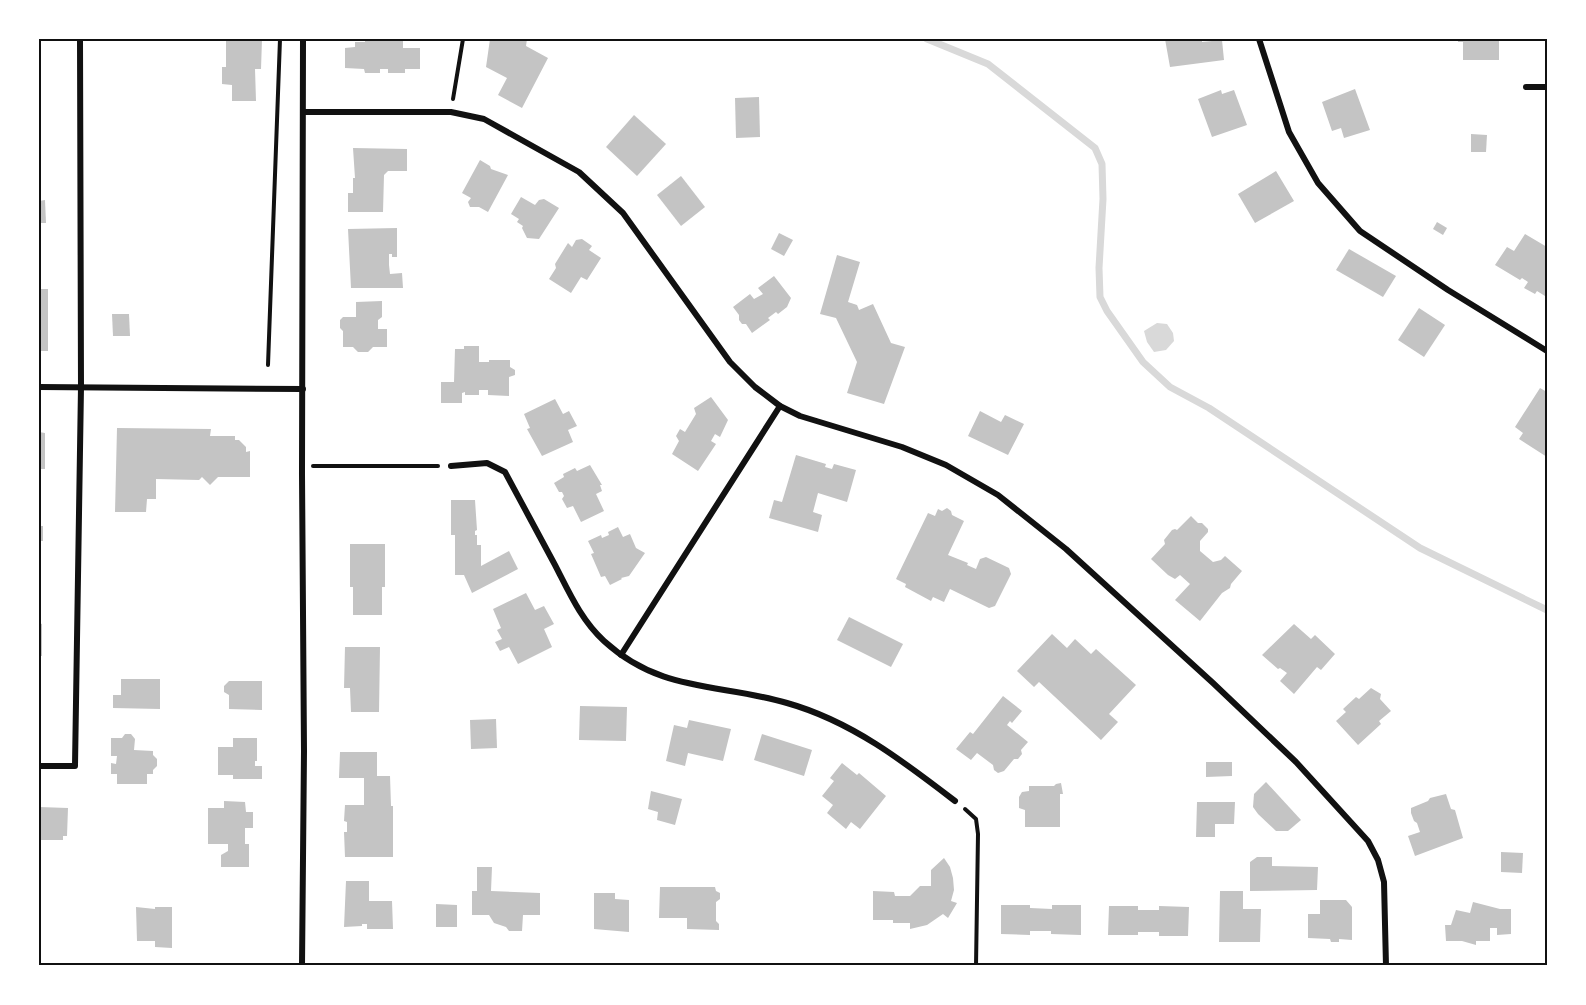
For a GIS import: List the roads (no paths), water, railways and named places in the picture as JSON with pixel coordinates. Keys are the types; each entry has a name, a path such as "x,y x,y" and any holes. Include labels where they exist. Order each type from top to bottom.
{"street":[{"path":"39,766 75,766 81,387 80,39"},
{"path":"302,966 303,39"},
{"path":"1258,39 1289,132 1318,183 1360,231 1448,290 1547,351"},
{"path":"1526,87 1547,87"},
{"path":"303,112 451,112 484,119 579,172 622,213 730,362 755,387 780,406 800,416 913,452 946,465 998,495 1066,549 1204,675 1296,762 1368,841 1378,860 1384,882 1386,966"},
{"path":"39,387 303,389"},
{"path":"621,655 780,406"},
{"path":"451,466 487,463 506,472 581,614 602,639 621,655 647,671 671,680 787,703 840,723 878,744 955,801"}],"waterway":[{"path":"927,39 988,64 1095,148 1102,164 1100,297 1107,311 1143,362 1170,387 1209,408 1420,548 1547,610"}]}
